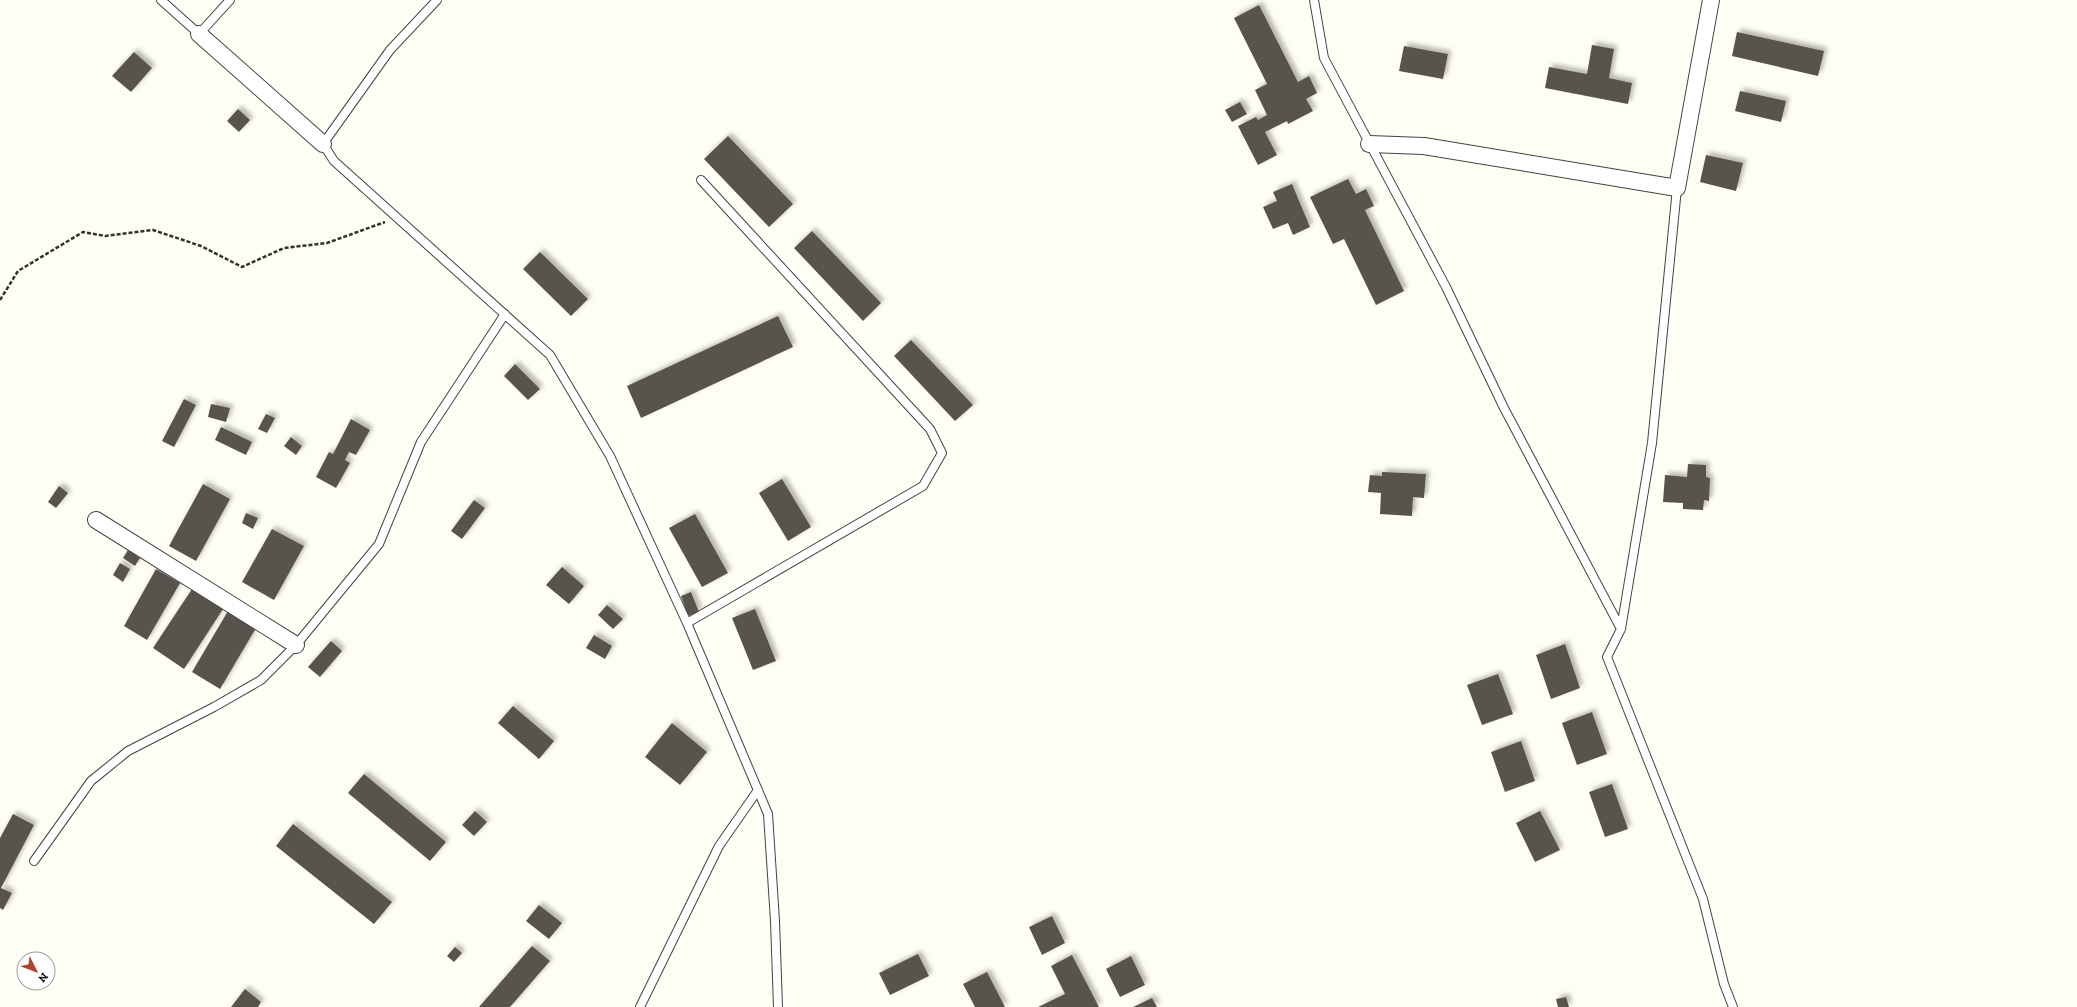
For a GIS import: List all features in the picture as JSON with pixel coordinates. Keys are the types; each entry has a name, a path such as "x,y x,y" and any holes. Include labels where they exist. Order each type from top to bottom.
{"street":[{"path":"1369,144 1424,146 1678,188 1711,0"},
{"path":"199,34 323,144"},
{"path":"96,520 296,645"}],"lane":[{"path":"161,0 199,34 230,0"},
{"path":"437,0 390,50 323,144 334,161 550,355 606,449 687,622 768,814 775,921 778,1007"},
{"path":"1314,0 1324,58 1446,287 1504,408 1621,629"},
{"path":"687,622 923,486 942,453 930,429 700,180"},
{"path":"1678,188 1652,443 1621,629 1607,657 1703,899 1724,984 1733,1007"},
{"path":"34,861 91,781 122,756 261,680 296,645 379,544 421,442 505,314"},
{"path":"640,1007 719,846 758,790"}],"path":[{"path":"0,300 18,271 83,232 105,236 153,230 201,246 242,267 284,248 327,243 397,218"}],"building":[{"path":"1259,5 1298,82 1309,76 1317,93 1306,99 1313,111 1288,124 1287,121 1265,132 1277,155 1258,165 1238,126 1256,117 1258,120 1267,115 1255,90 1267,84 1234,18"},
{"path":"1737,32 1824,51 1818,76 1732,56"},
{"path":"1592,45 1614,49 1609,78 1632,83 1628,104 1545,88 1549,67 1587,74"},
{"path":"1404,46 1448,54 1443,79 1399,71"},
{"path":"134,52 152,68 131,92 112,76"},
{"path":"1740,91 1786,101 1781,122 1735,111"},
{"path":"1240,102 1247,114 1232,122 1225,110"},
{"path":"238,109 250,120 239,132 227,121"},
{"path":"728,136 793,204 769,227 704,159"},
{"path":"1706,155 1743,163 1736,191 1700,182"},
{"path":"1348,179 1356,194 1366,189 1374,206 1365,210 1404,291 1376,305 1344,239 1333,244 1310,197"},
{"path":"1292,184 1310,227 1293,235 1288,223 1273,229 1263,207 1277,201 1273,192"},
{"path":"812,231 881,303 863,321 794,248"},
{"path":"540,252 588,299 571,316 523,269"},
{"path":"778,316 793,347 641,418 627,386"},
{"path":"911,340 973,405 955,421 894,356"},
{"path":"515,364 540,389 528,400 504,376"},
{"path":"184,399 196,405 174,447 162,441"},
{"path":"211,404 230,408 226,422 208,417"},
{"path":"266,414 275,418 267,433 258,429"},
{"path":"351,419 370,430 356,455 349,452 345,460 350,463 336,488 316,477 329,452 333,454"},
{"path":"221,427 252,442 246,455 215,440"},
{"path":"291,437 302,446 296,455 284,446"},
{"path":"1688,464 1706,465 1706,477 1710,478 1709,501 1704,500 1703,510 1683,509 1683,503 1663,502 1665,475 1687,477"},
{"path":"1382,472 1426,474 1424,498 1413,497 1412,516 1380,514 1381,493 1368,492 1370,475 1382,476"},
{"path":"782,479 811,527 788,541 759,493"},
{"path":"203,484 230,499 196,561 169,546"},
{"path":"59,486 68,493 56,508 48,502"},
{"path":"474,500 485,508 462,539 451,531"},
{"path":"246,513 258,518 253,529 242,523"},
{"path":"695,514 728,573 702,587 669,528"},
{"path":"272,529 304,546 274,600 242,582"},
{"path":"128,550 140,558 135,566 123,558"},
{"path":"120,563 130,569 123,582 113,575"},
{"path":"562,567 584,586 569,604 546,585"},
{"path":"156,569 180,583 147,640 124,626"},
{"path":"192,589 223,609 184,669 153,648"},
{"path":"691,592 699,612 688,616 681,596"},
{"path":"607,605 623,619 613,629 598,615"},
{"path":"755,609 776,661 753,670 732,618"},
{"path":"228,611 256,628 220,689 192,672"},
{"path":"594,635 612,646 605,659 586,648"},
{"path":"331,641 342,651 320,677 308,667"},
{"path":"1565,644 1580,688 1551,699 1536,655"},
{"path":"1498,674 1513,714 1482,725 1467,685"},
{"path":"513,706 554,741 539,759 498,723"},
{"path":"1592,712 1607,754 1577,765 1562,723"},
{"path":"672,723 707,752 680,785 645,757"},
{"path":"1521,741 1535,781 1505,792 1491,752"},
{"path":"364,774 446,842 430,861 348,793"},
{"path":"1612,784 1628,829 1605,837 1589,792"},
{"path":"475,811 487,822 474,836 462,825"},
{"path":"1540,811 1560,850 1535,862 1516,823"},
{"path":"13,814 34,825 1,888 12,893 3,910 0,908 0,838"},
{"path":"293,824 392,902 374,924 276,846"},
{"path":"539,905 562,923 549,939 526,921"},
{"path":"1052,916 1065,943 1042,955 1029,927"},
{"path":"532,946 550,961 510,1007 479,1007"},
{"path":"455,947 462,953 454,962 447,956"},
{"path":"918,954 929,976 890,995 879,973"},
{"path":"1072,955 1099,1007 1038,1007 1065,994 1051,966"},
{"path":"1131,956 1145,985 1120,997 1106,969"},
{"path":"987,972 1005,1007 975,1007 963,984"},
{"path":"245,989 261,1002 258,1007 231,1007"},
{"path":"1566,997 1569,1007 1558,1007 1556,999"},
{"path":"1152,998 1157,1007 1133,1007"}]}
